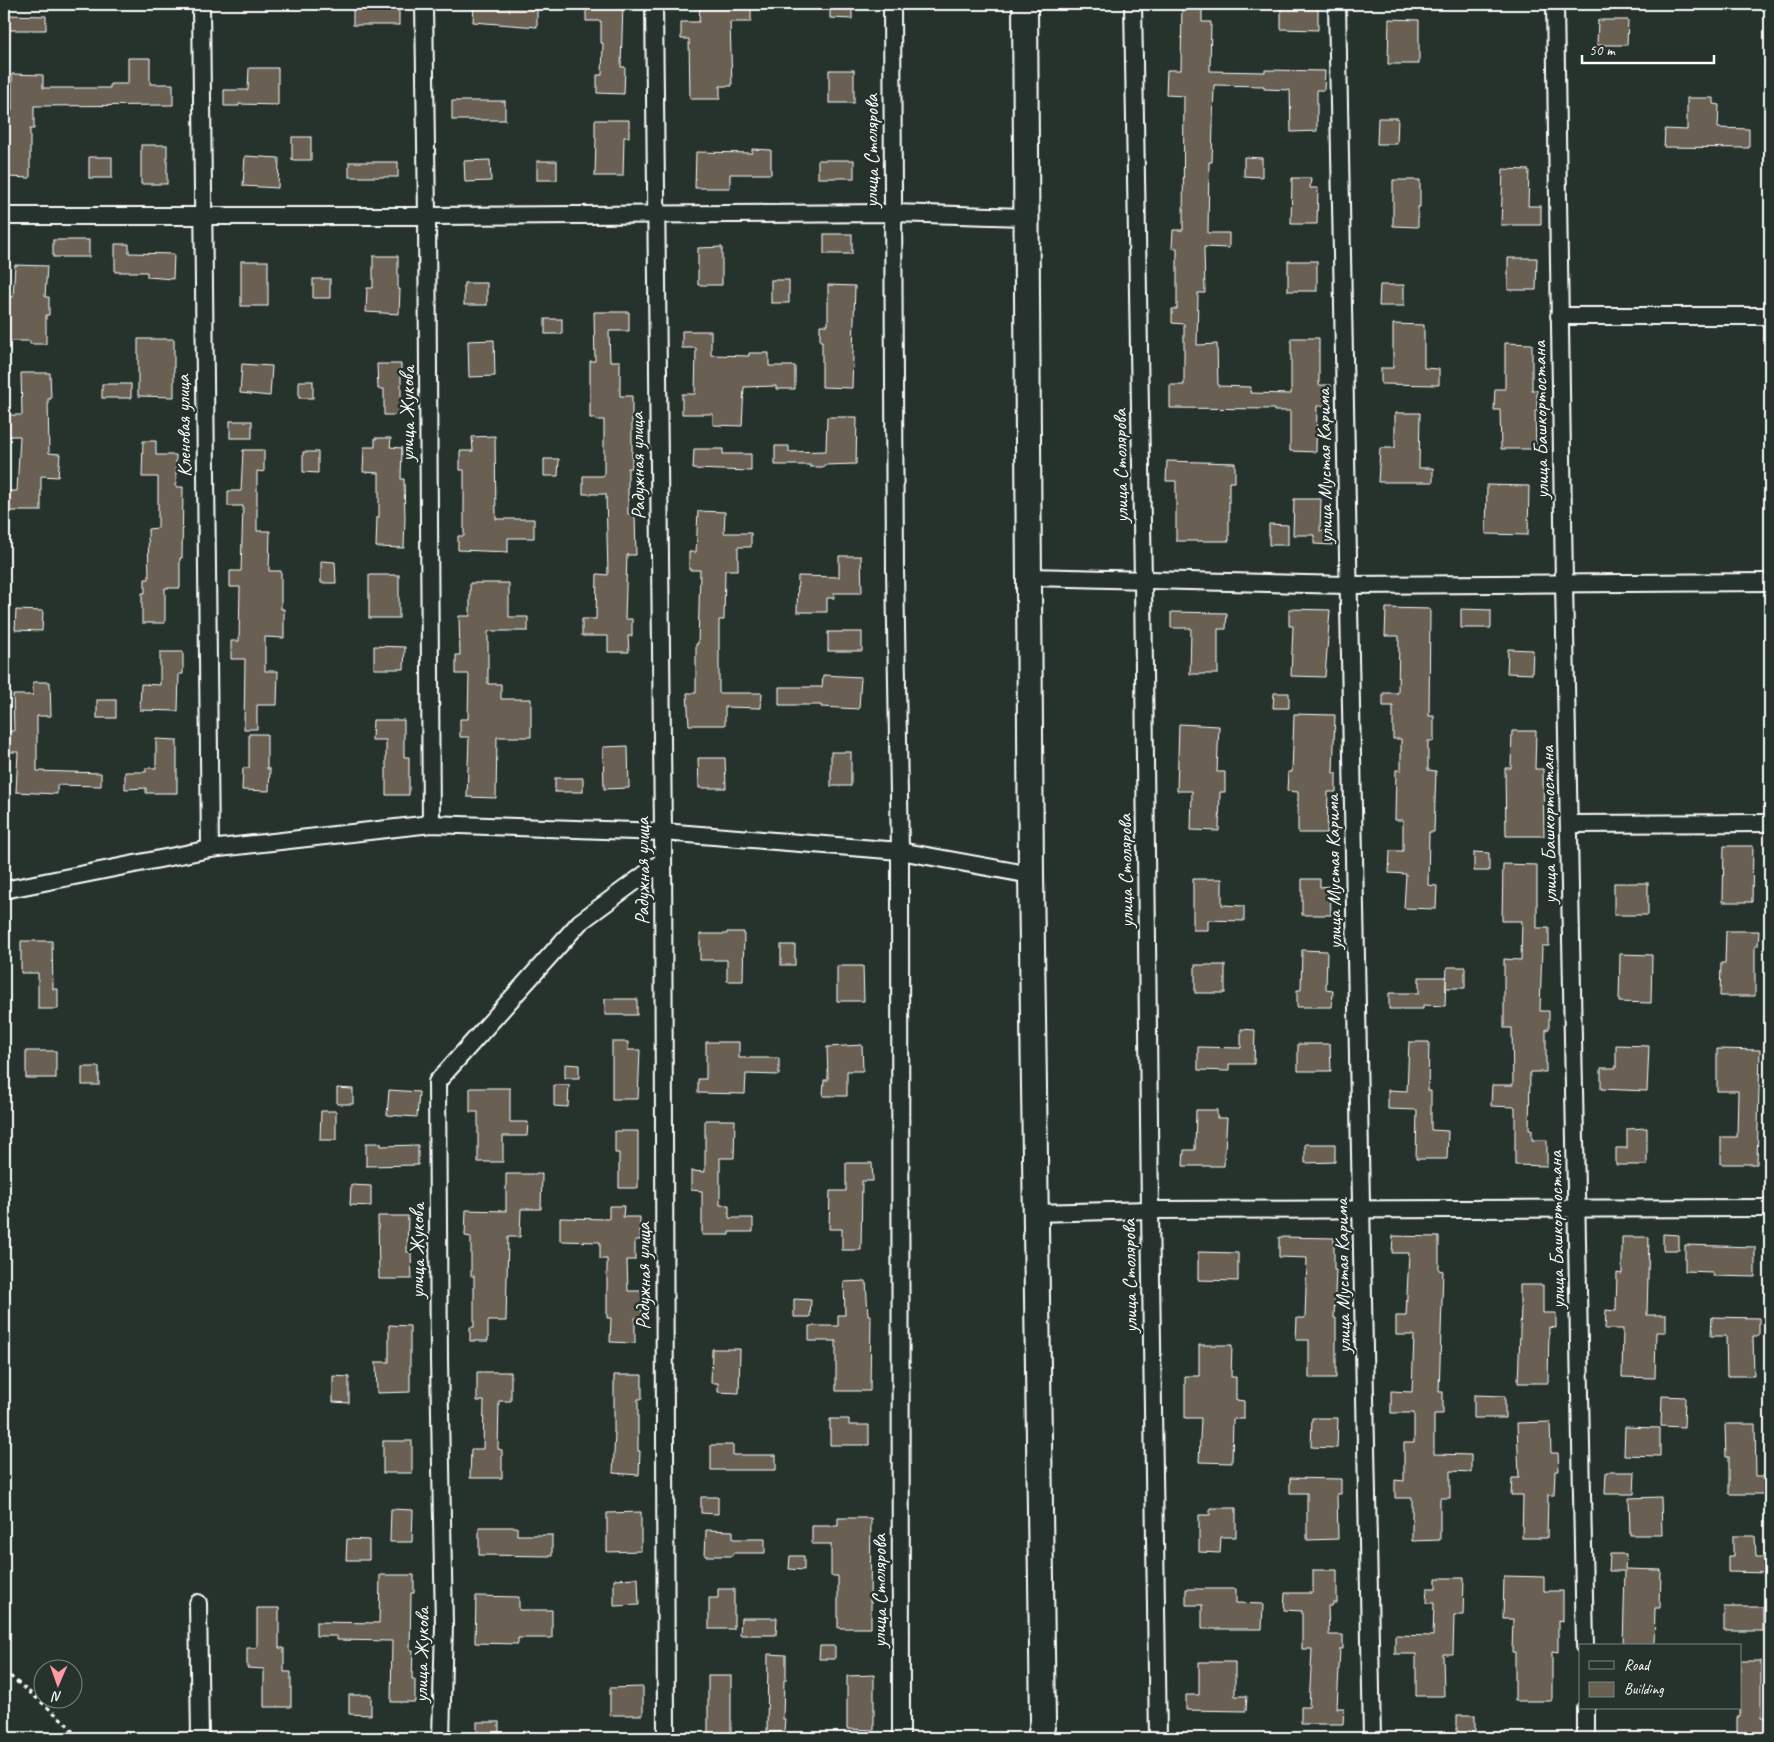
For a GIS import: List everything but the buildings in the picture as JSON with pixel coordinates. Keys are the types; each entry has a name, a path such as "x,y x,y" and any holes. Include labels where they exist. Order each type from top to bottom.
{"main road":[{"path":"1025,4 1031,875 1043,1720 1040,1738"}],"street":[{"name":"Кленовая улица","path":"201,4 210,848"},
{"name":"улица Жукова","path":"424,4 431,824"},
{"name":"Радужная улица","path":"654,4 663,832 666,1738"},
{"name":"улица Столярова","path":"892,4 895,560 900,851 901,1738"},
{"name":"улица Столярова","path":"1133,4 1143,580 1158,1738"},
{"name":"улица Мустая Карима","path":"1337,4 1347,585 1372,1738"},
{"name":"улица Башкортостана","path":"1555,4 1564,583 1585,1644"},
{"path":"4,216 893,213 1027,217"},
{"path":"1560,316 1770,316"},
{"path":"1030,577 1347,585 1770,582"},
{"path":"4,890 210,848 431,824 663,832 900,851 1031,875"},
{"path":"1569,824 1770,824"},
{"name":"улица Жукова","path":"441,1738 444,1625 439,1370 437,1082 580,922 663,860"},
{"path":"1035,1212 1770,1208"},
{"path":"198,1603 200,1738"},
{"path":"1586,1710 1586,1738"}],"path":[{"path":"4,1671 65,1722 78,1738"}]}
